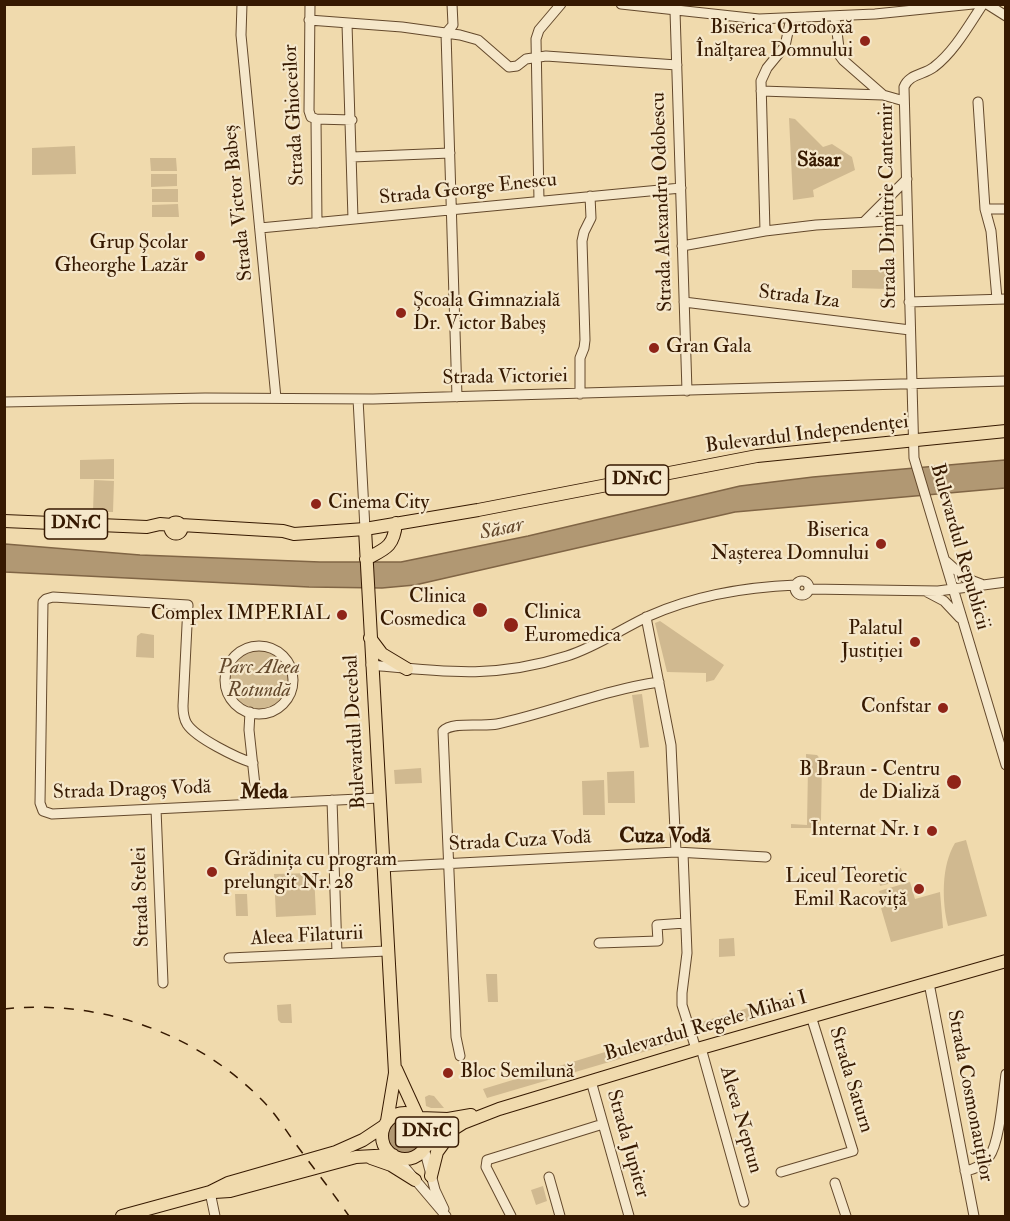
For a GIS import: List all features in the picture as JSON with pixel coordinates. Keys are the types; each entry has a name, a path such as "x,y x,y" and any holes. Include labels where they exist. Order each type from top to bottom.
{"main road":[{"name":"Bulevardul Independenței","path":"4,520 147,527 160,524 176,528 282,539 294,534 365,529 559,496 757,456 1005,431"},
{"path":"366,559 388,547 395,533 396,523"},
{"name":"Bulevardul Decebal","path":"365,529 395,1073 392,1098 385,1124"},
{"path":"370,638 382,654 406,669"},
{"name":"Bulevardul Regele Mihai I","path":"419,1118 455,1123 698,1049 1005,961"},
{"name":"Bulevardul Decebal","path":"394,1064 419,1118"},
{"path":"408,1096 424,1110 455,1123 436,1152 430,1176"},
{"path":"363,1140 392,1098"},
{"name":"Bulevardul Regele Mihai I","path":"424,1147 455,1123 470,1115 499,1109"},
{"name":"DN1C","path":"122,1216 210,1192 228,1183 336,1152 363,1140 393,1116 401,1113 410,1113 419,1118 427,1132 424,1147 414,1156 402,1158 364,1156 346,1159 230,1191 210,1192"},
{"name":"DN1C","path":"385,1124 382,1139 387,1151 394,1156"},
{"path":"364,1156 391,1165 415,1180"}],"street":[{"name":"Strada Victor Babeș","path":"242,4 241,35 276,398"},
{"name":"Strada Ghioceilor","path":"310,4 309,111 311,117 316,119 317,223"},
{"path":"453,4 453,26 446,33 457,397"},
{"path":"539,201 535,57 537,34 561,4"},
{"path":"621,4 736,18 835,16 973,4"},
{"path":"985,4 1005,16"},
{"name":"Strada Dimitrie Cantemir","path":"915,441 906,220 904,101 906,81 934,67 985,4"},
{"name":"Strada Alexandru Odobescu","path":"675,11 687,391"},
{"path":"835,16 840,56 882,95"},
{"path":"765,231 761,81 764,73 784,46 791,18"},
{"path":"309,21 446,33 477,40 509,67 517,66 526,59 546,56 677,65"},
{"path":"347,24 352,120 353,219"},
{"path":"761,92 882,95 904,101"},
{"path":"909,302 1001,299 989,220 985,209 978,102"},
{"path":"316,119 352,120"},
{"path":"352,158 450,153"},
{"path":"864,222 907,179"},
{"name":"Strada George Enescu","path":"260,228 681,188"},
{"path":"580,394 580,358 585,348 582,241 591,218 590,196"},
{"path":"985,209 1005,209"},
{"path":"682,246 765,231 816,225 906,220"},
{"name":"Strada Iza","path":"684,302 910,330"},
{"name":"Strada Victoriei","path":"4,402 457,397 1005,381"},
{"name":"Bulevardul Decebal","path":"358,399 365,529"},
{"name":"Bulevardul Republicii","path":"915,441 916,466 1005,765"},
{"path":"945,560 965,578 984,585"},
{"path":"371,665 472,673 534,665 585,649 646,617 676,605 706,595 744,589 796,587 798,594 803,595 809,587 924,591 954,590 1005,582"},
{"path":"924,591 933,594 951,607 962,622"},
{"name":"Strada Dragoș Vodă","path":"253,764 199,736 184,718 188,605 54,597 46,599 43,606 41,692 40,803 43,811 52,814 379,798"},
{"name":"Aleea Neptun","path":"646,617 672,760 687,953 682,983 682,1005 698,1049 744,1202"},
{"path":"250,648 267,648 281,655 288,664 292,674 291,691 282,705 273,710 262,714 250,712 241,708 229,696 225,684 227,669 240,652 250,648"},
{"path":"460,1056 456,1037 442,736 446,728 491,725 631,686 659,682"},
{"path":"250,712 249,730 257,804"},
{"path":"332,800 337,953"},
{"name":"Strada Stelei","path":"156,809 163,983"},
{"name":"Strada Cuza Vodă","path":"382,867 680,853 766,857"},
{"path":"599,943 658,941 657,925 685,923"},
{"name":"Aleea Filaturii","path":"229,958 387,951"},
{"name":"Strada Cosmonauților","path":"928,983 974,1216"},
{"name":"Strada Saturn","path":"781,1172 854,1151 812,1016"},
{"path":"965,1171 982,1165 992,1153 996,1140 1005,1074"},
{"name":"Strada Jupiter","path":"591,1081 629,1216"},
{"path":"511,1216 486,1167 487,1160 603,1124"},
{"path":"424,1147 430,1176 447,1216"},
{"path":"394,1156 447,1216"},
{"path":"549,1177 560,1216"},
{"path":"836,1183 846,1216"},
{"path":"210,1192 215,1216"}],"green space":[{"path":"789,118 795,119 823,147 832,144 852,157 855,170 813,190 814,197 793,200"},
{"path":"75,146 76,174 32,175 32,148"},
{"path":"150,158 176,158 177,171 151,171"},
{"path":"151,174 177,174 177,186 151,187"},
{"path":"152,189 178,189 178,202 152,202"},
{"path":"178,204 179,217 152,217 152,205"},
{"path":"852,270 888,270 888,289 852,288"},
{"path":"114,459 114,479 80,479 80,460"},
{"path":"94,480 114,481 113,512 93,512"},
{"path":"660,621 724,665 714,680 706,682 706,673 667,672 655,623"},
{"path":"141,633 154,635 154,658 136,657 137,636"},
{"name":"Parc Aleea Rotundă","path":"259,648 277,654 285,662 291,680 285,698 277,706 259,712 241,706 233,698 227,680 233,662 241,654"},
{"path":"642,694 649,747 640,748 632,695"},
{"path":"806,754 817,755 822,761 821,820 815,828 791,828 791,824 807,825 808,767 806,767"},
{"path":"421,768 422,783 395,784 394,770"},
{"path":"634,771 635,803 608,803 607,772"},
{"path":"604,780 605,815 583,815 582,781"},
{"path":"966,840 987,916 948,926 944,895 947,862 955,843"},
{"path":"901,868 904,880 880,886 877,875"},
{"path":"314,873 316,915 276,917 274,874"},
{"path":"910,882 915,899 940,892 943,928 891,942 881,908 884,907 879,891"},
{"path":"235,894 247,894 248,916 236,916"},
{"path":"734,938 735,956 719,957 719,939"},
{"path":"486,974 497,974 498,1002 488,1002"},
{"path":"788,997 791,1008 786,1010 767,1002"},
{"path":"291,1004 292,1023 281,1023 278,1020 277,1005"},
{"path":"761,1004 783,1011 701,1034 698,1023"},
{"path":"681,1029 684,1040 487,1098 483,1089"},
{"path":"434,1096 444,1108 426,1106 425,1097"},
{"path":"543,1186 547,1201 536,1205 531,1190"}],"shaded area":[{"path":"1005,460 1005,488 735,512 415,585 382,588 309,587 5,572 5,544 140,555 320,562 401,562 528,536 740,486 813,477"},
{"path":"404,1119 417,1124 422,1137 417,1150 404,1155 391,1150 386,1137 391,1124"}],"railway":[{"path":"4,1009 40,1007 75,1009 110,1015 144,1025 207,1056 236,1076 267,1105 349,1216"}],"place":[{"name":"Biserica Ortodoxă Înălțarea Domnului","path":"865,41"},
{"name":"Grup Școlar Gheorghe Lazăr","path":"200,256"},
{"name":"Școala Gimnazială Dr. Victor Babeș","path":"401,313"},
{"name":"Gran Gala","path":"654,348"},
{"name":"Cinema City","path":"316,504"},
{"name":"Biserica Nașterea Domnului","path":"881,544"},
{"name":"Clinica Cosmedica","path":"480,610"},
{"name":"Complex IMPERIAL","path":"342,615"},
{"name":"Clinica Euromedica","path":"511,625"},
{"name":"Palatul Justiției","path":"915,642"},
{"name":"Confstar","path":"943,708"},
{"name":"B Braun - Centru de Dializă","path":"954,782"},
{"name":"Internat Nr. 1","path":"932,831"},
{"name":"Grădinița cu program prelungit Nr. 28","path":"212,872"},
{"name":"Liceul Teoretic Emil Racoviță","path":"919,889"},
{"name":"Bloc Semilună","path":"448,1073"}],"district":[{"name":"Săsar","path":"819,161"},
{"name":"Meda","path":"264,793"},
{"name":"Cuza Vodă","path":"665,837"}]}
